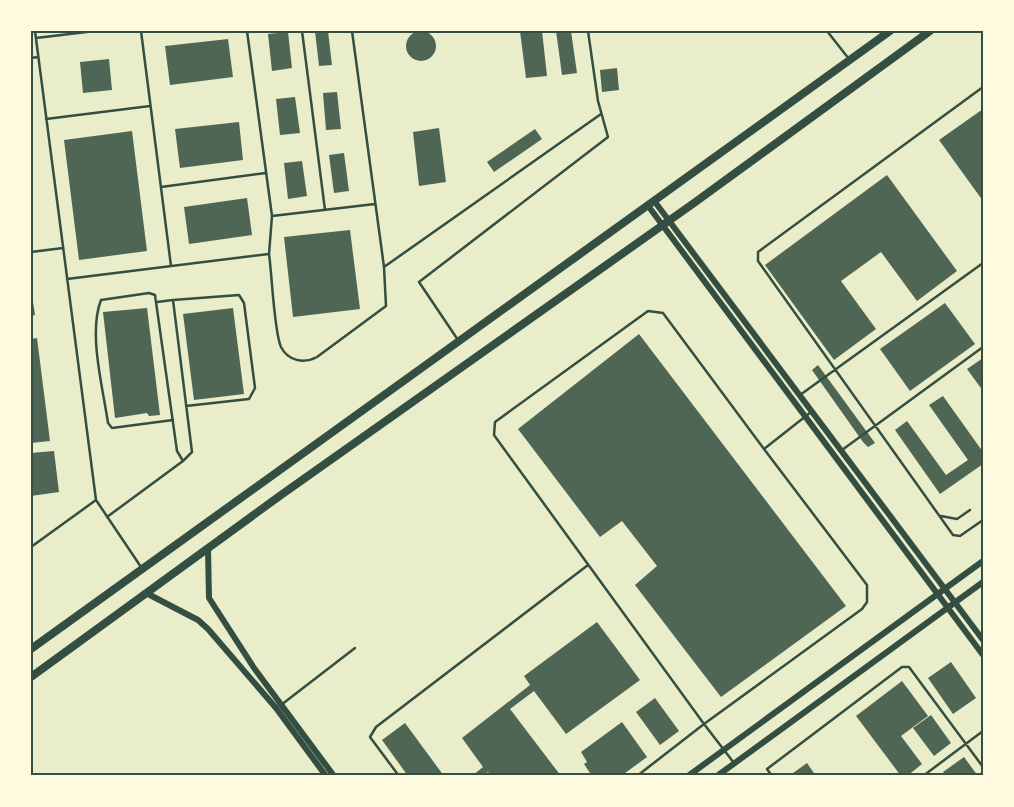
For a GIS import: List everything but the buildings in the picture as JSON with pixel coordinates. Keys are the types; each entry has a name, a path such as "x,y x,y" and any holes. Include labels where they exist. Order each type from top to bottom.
{"main road":[{"path":"31,649 652,205 890,31"},
{"path":"31,677 930,31"}],"street":[{"path":"652,205 805,417 983,655"},
{"path":"665,223 800,394 983,640"},
{"path":"208,549 209,598 278,706 326,776"},
{"path":"688,776 983,562"},
{"path":"717,776 983,582"},
{"path":"148,594 198,620 208,629 278,706 334,776"}],"lane":[{"path":"35,31 96,500 143,570"},
{"path":"36,38 96,31"},
{"path":"141,31 171,266"},
{"path":"247,31 272,216 269,254 280,344 289,356 303,361 317,357 386,306 384,267 352,31"},
{"path":"302,31 325,210"},
{"path":"460,342 419,282 608,136 601,114 588,31"},
{"path":"827,31 850,60"},
{"path":"31,58 38,57"},
{"path":"983,87 758,252 758,261 956,537 983,520"},
{"path":"46,119 150,106"},
{"path":"384,267 601,114"},
{"path":"161,187 266,173"},
{"path":"272,216 376,204"},
{"path":"31,252 63,248"},
{"path":"67,279 269,254"},
{"path":"800,394 983,263"},
{"path":"173,420 112,428 108,423 98,348 96,313 101,300 149,293 155,295 157,302 173,420 177,451 183,461"},
{"path":"157,302 239,295 244,303 255,388 249,399 186,406"},
{"path":"107,517 183,461 192,452 173,300"},
{"path":"637,776 704,724 862,609 867,602 867,585 663,314 648,311 495,422 494,435 588,565 704,724 734,764"},
{"path":"841,451 983,347"},
{"path":"764,450 812,411"},
{"path":"31,547 96,500"},
{"path":"940,515 957,519 970,510"},
{"path":"399,776 370,737 376,727 588,565"},
{"path":"278,706 354,648"},
{"path":"772,776 767,769 902,668 909,667 983,767"},
{"path":"923,776 983,731"}]}
